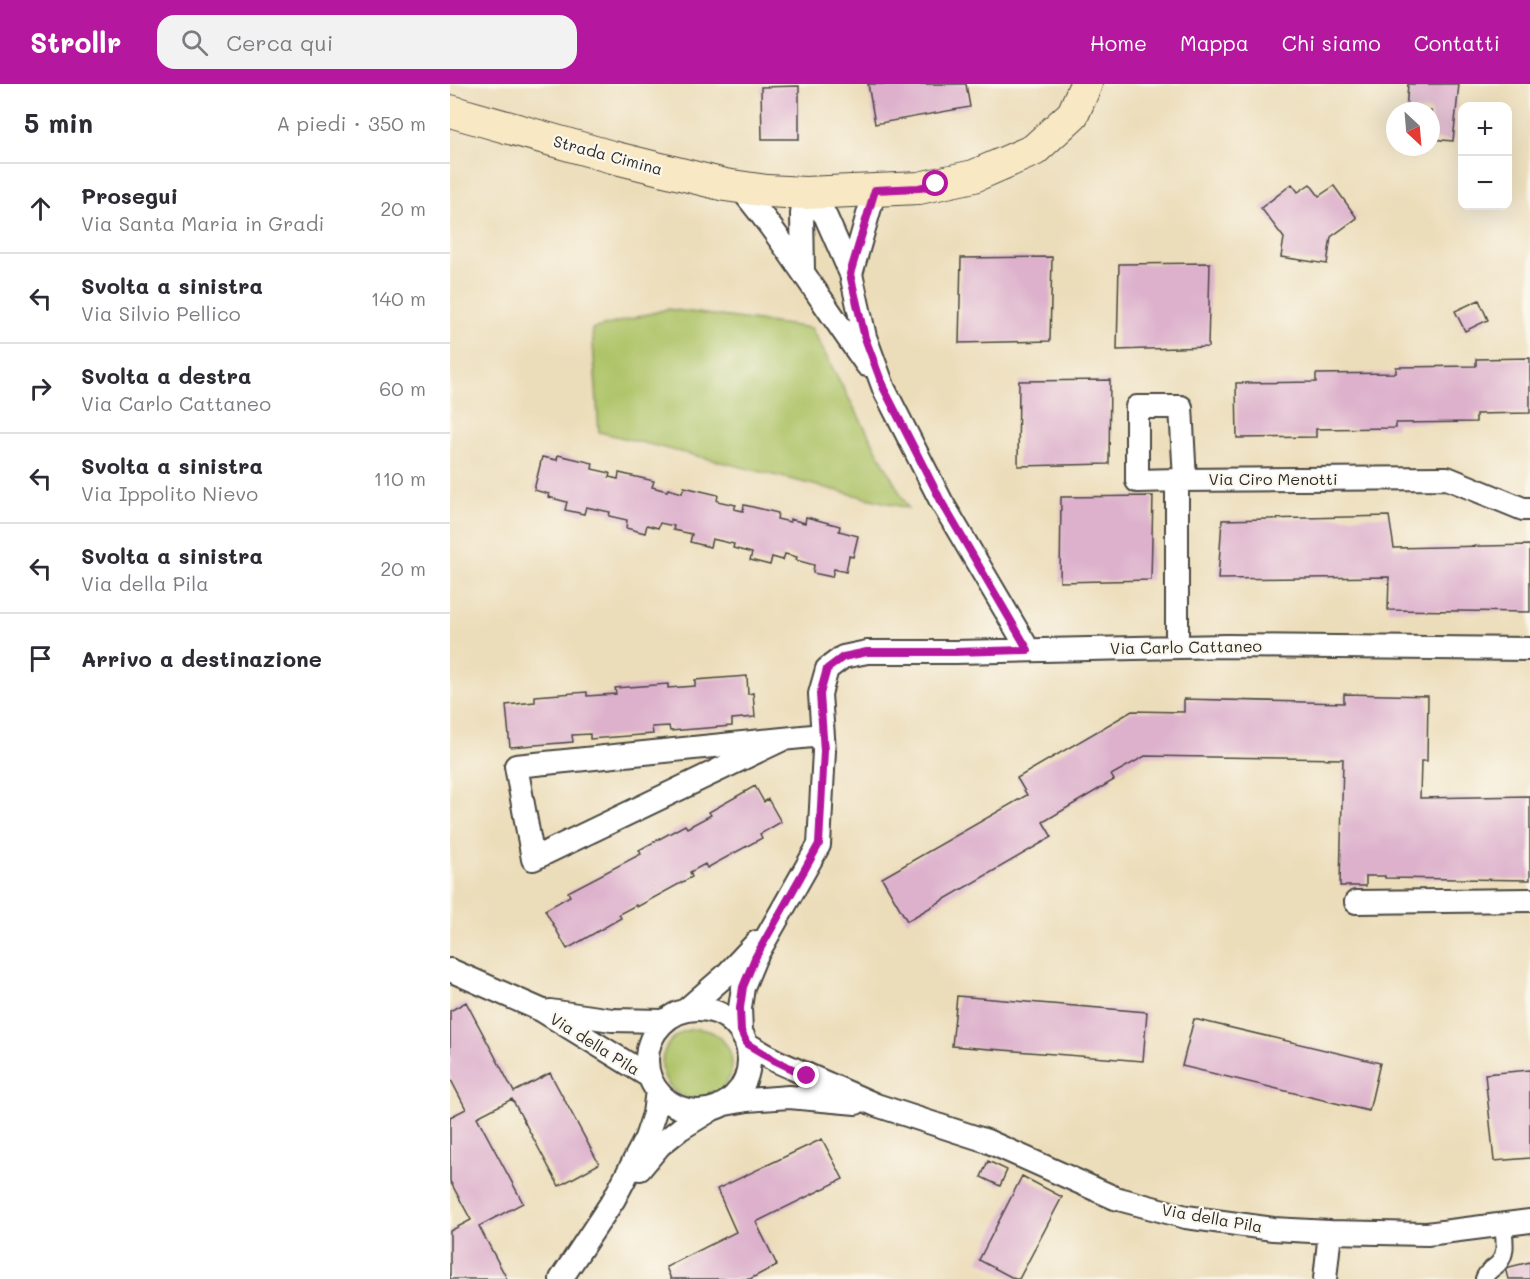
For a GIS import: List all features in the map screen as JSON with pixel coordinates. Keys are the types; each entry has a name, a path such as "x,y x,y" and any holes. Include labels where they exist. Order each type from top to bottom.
{"main road":[{"name":"Strada Cimina","path":"450,111 714,183 753,190 805,193 919,188 974,176 1034,150 1073,114 1086,84"}],"street":[{"path":"753,190 762,214 884,389"},
{"path":"850,274 875,190"},
{"path":"803,271 802,214 805,193"},
{"path":"805,193 825,215 850,274 865,338 884,389 941,501 1028,650"},
{"name":"Via Ciro Menotti","path":"1177,646 1181,480 1447,478 1523,509 1530,509"},
{"name":"Via Carlo Cattaneo","path":"822,735 820,694 827,669 843,657 867,652 1177,646 1530,649"},
{"path":"614,1199 660,1145 680,1128 735,1095 744,1084 750,1057 744,1037 740,1008 743,987 755,958 819,844 824,751 822,735 516,766 533,859 783,739"},
{"path":"1356,902 1530,900"},
{"path":"687,1009 726,975 774,923"},
{"name":"Via della Pila","path":"450,970 541,1010 653,1084"},
{"path":"561,1279 614,1199 646,1138 654,1114 653,1084 648,1071 647,1058 649,1044 655,1031 675,1014 687,1009 699,1008 722,1014 733,1022 744,1037"},
{"name":"Via della Pila","path":"541,1010 612,1020 664,1021"},
{"name":"Via della Pila","path":"744,1037 776,1061 876,1105 987,1141 1116,1198 1186,1217 1273,1228 1427,1234 1530,1221"},
{"path":"653,1084 671,1104 684,1109 698,1111 718,1106"},
{"name":"Via della Pila","path":"718,1106 747,1100 789,1097 876,1105"},
{"path":"1484,1279 1486,1272 1500,1263 1505,1247 1503,1225"},
{"path":"1325,1279 1330,1232"}],"green space":[{"path":"667,309 811,328 908,508 599,432 592,329"},
{"path":"697,1029 710,1032 722,1039 729,1051 732,1064 729,1077 722,1089 710,1096 697,1099 684,1096 672,1089 665,1077 662,1064 665,1051 672,1039 684,1032"}],"building":[{"path":"868,84 966,84 970,107 875,124"},
{"path":"1408,84 1459,84 1453,141 1440,140 1440,102 1407,102"},
{"path":"799,86 799,139 762,139 761,87"},
{"path":"1292,184 1298,192 1310,184 1319,196 1334,186 1357,218 1331,237 1327,264 1281,257 1284,238 1261,208"},
{"path":"1052,257 1050,341 959,343 961,258"},
{"path":"1210,263 1208,347 1117,350 1119,264"},
{"path":"1479,300 1488,320 1465,331 1455,311"},
{"path":"1530,358 1530,413 1476,414 1476,422 1396,423 1396,428 1316,429 1316,437 1237,438 1236,383 1316,382 1316,374 1396,373 1396,367 1476,366 1476,359"},
{"path":"1110,380 1109,464 1018,466 1019,381"},
{"path":"558,455 593,463 592,469 610,473 609,477 618,479 619,473 654,481 652,487 667,491 668,489 682,493 684,487 718,495 717,501 736,505 734,509 743,511 744,505 778,513 777,519 790,522 790,519 805,523 806,517 840,526 839,531 858,536 853,557 849,556 846,572 834,569 832,577 813,573 814,565 785,554 783,560 772,557 770,565 750,560 752,553 733,548 734,544 712,539 710,547 690,542 692,534 673,530 674,526 660,523 658,528 647,525 645,533 626,528 627,520 609,516 610,512 586,507 584,514 565,510 567,502 534,490 542,457 557,460"},
{"path":"1153,496 1151,580 1060,582 1061,497"},
{"path":"1389,516 1394,548 1530,545 1530,612 1388,610 1389,577 1218,579 1222,520"},
{"path":"747,676 748,694 753,693 755,717 732,719 732,726 670,731 669,726 652,727 653,734 590,739 590,734 572,735 573,742 510,747 506,705 535,702 535,696 587,692 587,696 616,694 615,688 668,684 668,688 695,686 695,680"},
{"path":"1344,694 1428,696 1427,761 1421,761 1420,798 1530,796 1530,880 1366,876 1366,886 1340,886 1343,759 1145,756 1111,775 1114,780 1043,822 1052,837 907,921 882,878 1027,795 1017,778 1132,711 1184,712 1184,699 1344,703"},
{"path":"755,786 764,802 768,799 781,822 760,834 762,838 707,868 705,864 690,872 692,877 637,907 636,905 619,914 621,918 567,949 545,910 570,896 568,892 641,854 639,850 685,825 687,828 711,815 709,812"},
{"path":"957,996 1147,1012 1143,1061 952,1046"},
{"path":"466,1002 514,1092 550,1073 599,1164 559,1186 512,1099 477,1117 523,1203 479,1226 507,1279 450,1279 450,1231 471,1220 450,1181 450,1117 466,1109 450,1078 450,1011"},
{"path":"1194,1019 1380,1063 1369,1111 1182,1066"},
{"path":"1530,1070 1530,1158 1494,1161 1485,1074"},
{"path":"822,1139 843,1179 756,1222 777,1265 750,1279 671,1279 666,1267 736,1232 717,1189"},
{"path":"988,1161 1007,1170 1000,1186 981,1177"},
{"path":"1022,1176 1062,1197 1019,1279 1015,1279 979,1260"},
{"path":"1530,1262 1530,1279 1508,1279 1505,1268"}],"route":[{"path":"807,1076 747,1044 741,1031 740,1008 743,987 755,958 819,844 824,751 820,694 827,669 843,657 867,652 1028,650 941,501 884,389 865,338 850,274 875,190 919,188 936,184"}]}
